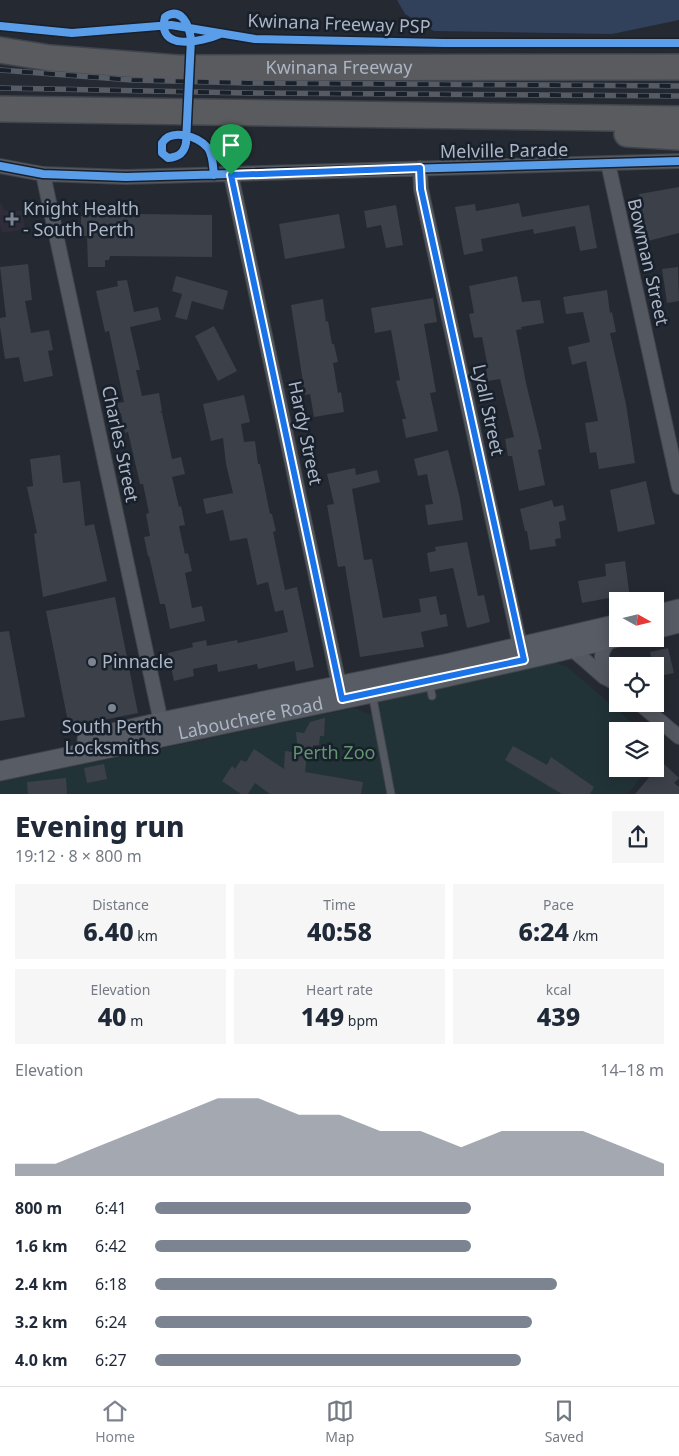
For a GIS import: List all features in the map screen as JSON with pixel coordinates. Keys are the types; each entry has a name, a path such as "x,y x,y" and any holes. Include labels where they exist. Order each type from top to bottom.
{"highway":[{"name":"Kwinana Freeway","path":"0,50 50,58 178,68 679,67"},
{"path":"0,109 679,119"},
{"path":"531,118 629,135 679,137"}],"main road":[{"path":"664,613 679,609"},
{"path":"664,627 679,623"},
{"name":"Labouchere Road","path":"0,771 341,692 450,663 582,643 609,635"},
{"name":"Labouchere Road","path":"0,757 161,722 341,692 372,694 431,689 522,653"}],"street":[{"name":"Melville Parade","path":"0,166 43,174 126,177 679,161"},
{"name":"Bowman Street","path":"608,163 679,487"},
{"name":"Lyall Street","path":"420,168 423,198 522,653"},
{"name":"Charles Street","path":"43,174 161,722"},
{"name":"Hardy Street","path":"231,175 341,692"},
{"path":"582,643 604,678 609,680"},
{"path":"582,643 603,662 609,671"},
{"path":"649,712 679,737"}],"lane":[{"path":"372,694 391,794"}],"shaded area":[{"name":"Knight Health - South Perth","path":"0,203 4,210 22,211 25,229 2,233 0,226"}],"green space":[{"name":"Perth Zoo","path":"552,662 566,666 609,703 609,712 620,712 631,722 609,722 609,777 642,777 627,794 0,794 0,782 355,708 370,715 380,699"}],"water":[{"path":"397,0 679,0 679,20 612,34 434,31 405,14"}],"building":[{"path":"679,187 679,233 648,241 639,194"},
{"path":"519,203 522,217 589,205 597,248 580,251 575,226 534,234 533,229 481,239 483,251 464,255 455,207 475,204 476,211"},
{"path":"396,205 403,245 386,248 381,225 367,228 364,211"},
{"path":"142,214 212,215 212,257 110,256 109,260 105,260 105,267 88,267 87,236 81,236 81,216"},
{"path":"339,214 345,248 285,259 279,224"},
{"path":"28,264 32,300 25,301 31,333 49,330 53,350 48,351 53,376 24,382 19,357 5,359 0,318 6,317 0,267"},
{"path":"678,267 679,301 667,303 662,269"},
{"path":"176,276 228,291 223,310 192,301 187,320 175,317 182,294 172,291"},
{"path":"517,276 522,302 540,300 544,323 521,327 522,329 516,330 526,383 542,449 538,450 545,485 519,491 512,456 508,456 505,439 514,437 500,379 488,381 482,337 474,338 469,314 474,313 469,286"},
{"path":"127,280 134,312 158,307 161,320 130,327 140,370 136,370 142,396 159,393 162,411 160,412 162,413 172,459 181,457 185,474 172,477 185,525 179,526 185,554 188,553 192,571 185,573 192,608 202,606 205,621 170,629 165,604 160,604 148,556 144,537 150,536 146,514 149,513 128,432 125,433 121,413 119,413 117,403 124,402 109,331 105,332 96,291 118,286 117,281"},
{"path":"607,290 610,313 612,312 616,332 610,333 626,404 635,463 599,469 596,452 590,453 585,423 598,421 586,361 572,365 568,347 590,342 583,312 566,314 563,297"},
{"path":"433,298 437,322 424,324 436,392 430,393 438,431 406,438 402,419 406,419 396,381 400,380 391,330 375,333 371,308"},
{"path":"323,299 326,322 328,321 332,344 334,344 338,362 333,363 338,393 341,392 344,412 314,417 310,394 305,395 291,305"},
{"path":"214,326 237,371 218,381 195,336"},
{"path":"244,395 250,422 241,424 244,442 255,441 258,464 260,464 270,514 272,514 276,531 273,532 285,590 297,587 314,667 296,671 294,661 258,669 257,664 218,672 217,664 193,669 194,676 174,681 168,653 193,647 192,643 206,640 207,646 237,640 238,643 288,632 283,610 275,612 268,582 257,585 247,538 230,541 223,510 206,514 203,499 233,493 226,464 223,438 211,441 203,404"},
{"path":"448,450 463,520 428,525 425,505 433,504 427,474 418,476 414,459"},
{"path":"60,455 63,483 80,481 85,526 94,524 107,581 43,597 34,534 37,533 27,487 33,486 30,459"},
{"path":"355,468 356,475 377,470 380,482 352,489 364,560 372,559 383,618 421,612 419,599 436,596 440,615 446,614 448,626 421,632 424,647 360,657 345,566 338,567 327,505 334,504 327,474"},
{"path":"646,481 655,524 618,532 610,490"},
{"path":"552,500 554,507 563,505 566,520 559,522 561,538 555,539 556,546 530,550 527,531 525,531 520,509"},
{"path":"467,542 478,596 484,595 490,622 467,628 453,568 430,572 427,553 436,551 435,547"},
{"path":"625,561 629,592 609,592 609,598 582,603 578,581 606,576 605,564"},
{"name":"Pinnacle","path":"115,597 138,713 69,727 46,611"},
{"path":"9,631 25,717 0,721 0,632"},
{"path":"668,648 674,673 664,675 664,657 651,657 650,652"},
{"path":"325,718 324,736 320,736 319,745 313,745 312,755 307,755 305,772 363,782 361,794 270,794 255,783 248,794 241,794 222,781 232,766 235,769 241,760 246,762 254,749 284,769 285,751 292,752 297,743 296,732 304,733 310,722"},
{"path":"513,746 547,765 551,757 594,787 590,794 562,794 505,760"},
{"path":"104,764 107,779 87,783 84,768"},
{"path":"664,764 679,778 674,783 679,787 679,794 635,794 649,777 664,777"},
{"path":"66,778 67,794 28,794 27,782"}],"railway":[{"path":"0,70 132,80 248,83 679,86"},
{"path":"0,88 248,93 679,96"}],"cycle path":[{"path":"214,175 210,151 204,144 191,137 185,135 178,135 166,138 162,143 162,153 168,158 175,157 182,152 186,143 191,39 184,19 176,14 165,17 164,28 167,36 174,40 182,42 192,41 203,40 220,34"},
{"name":"Kwinana Freeway PSP","path":"0,26 72,33 171,25 255,39 444,43 679,43"},
{"path":"0,166 43,174 126,177 679,161"}],"place":[{"name":"Knight Health - South Perth","path":"12,219"},
{"name":"Pinnacle","path":"92,662"},
{"name":"South Perth Locksmiths","path":"112,708"}],"route":[{"path":"420,168 421,189 524,660 342,699 231,175 420,168"}]}
